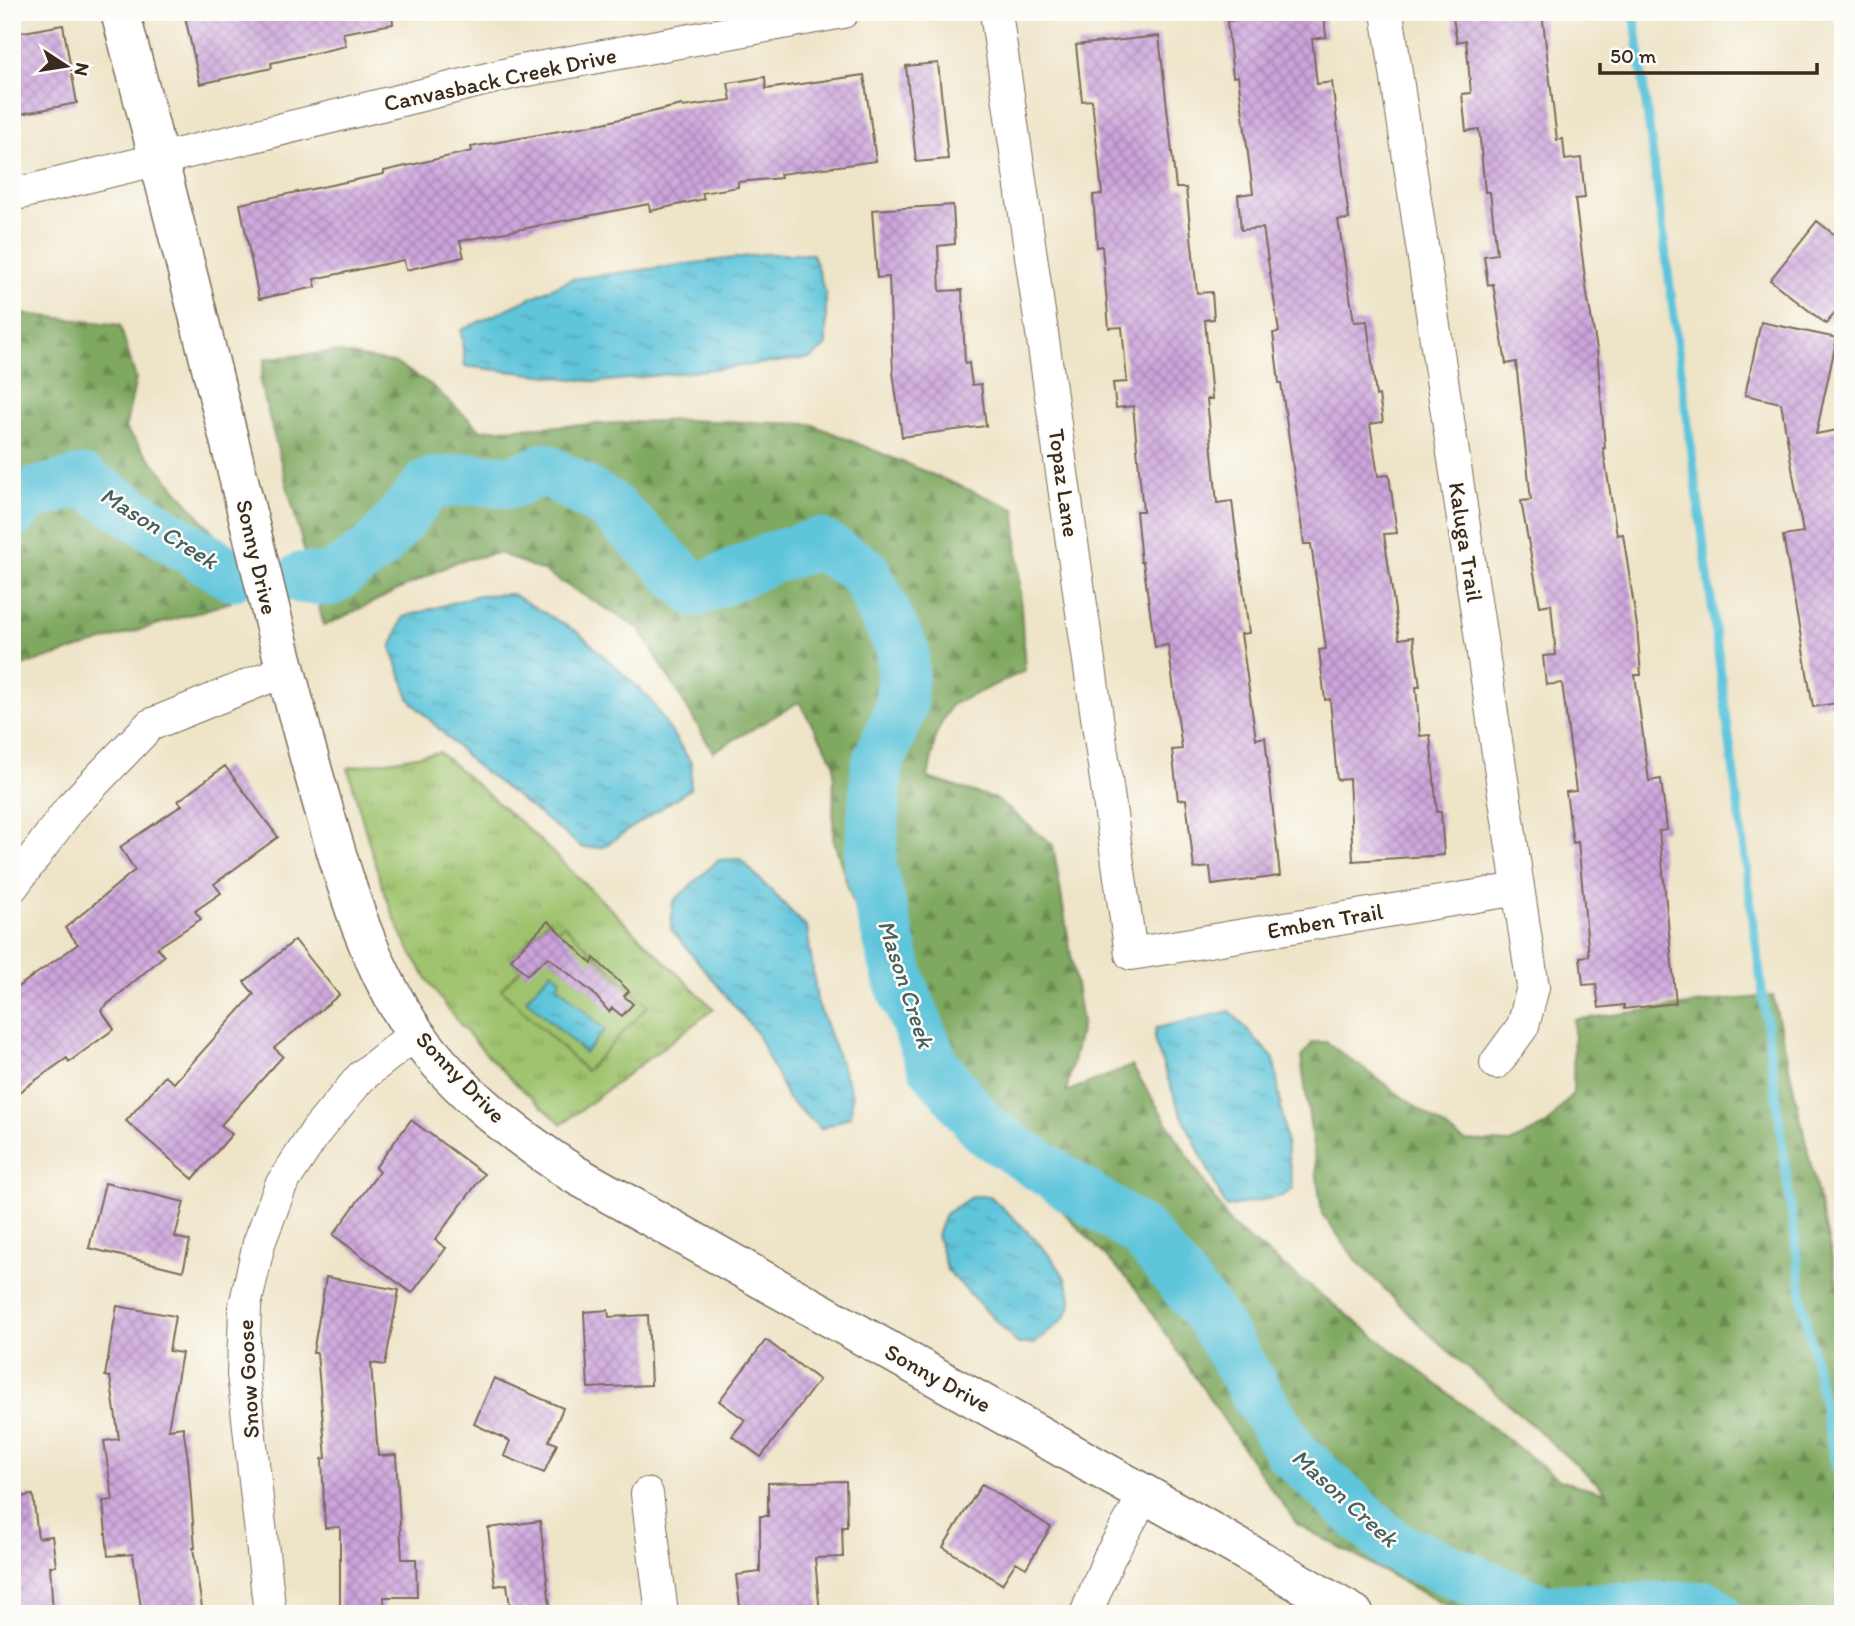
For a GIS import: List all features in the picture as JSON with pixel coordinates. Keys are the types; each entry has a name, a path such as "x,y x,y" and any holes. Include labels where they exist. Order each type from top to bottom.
{"street":[{"name":"Sonny Drive","path":"120,12 159,157 284,671 363,934 416,1033 441,1064 487,1109 528,1144 574,1174 1354,1614"},
{"name":"Canvasback Creek Drive","path":"12,195 516,72 844,12"},
{"name":"Topaz Lane","path":"996,12 1132,954"},
{"name":"Kaluga Trail","path":"1387,12 1532,987 1523,1026 1496,1063"},
{"path":"12,887 71,807 150,725 284,671"},
{"name":"Emben Trail","path":"1132,954 1518,889"},
{"name":"Snow Goose","path":"270,1614 243,1374 245,1306 260,1243 281,1185 317,1130 361,1077 416,1033"},
{"path":"647,1494 662,1614"},
{"path":"1086,1614 1109,1558 1145,1494"}],"green space":[{"path":"16,313 120,325 136,379 125,429 217,537 231,602 12,669 12,442 21,426 12,402 12,338"},
{"path":"334,352 395,363 430,384 481,430 679,420 811,424 1015,509 1025,671 951,705 936,734 928,778 996,799 1053,845 1082,1022 1066,1092 1132,1066 1231,1225 1561,1481 1608,1493 1424,1329 1356,1260 1322,1214 1301,1057 1313,1042 1326,1042 1464,1141 1510,1143 1547,1125 1573,1093 1574,1020 1773,996 1843,1307 1843,1614 1474,1614 1443,1604 1297,1524 1133,1285 1050,1198 947,1116 910,1071 881,993 833,838 834,762 799,702 713,752 640,629 543,571 499,553 458,561 324,626 260,382 265,359"},
{"path":"439,752 529,830 714,1009 562,1124 509,1077 460,1025 419,967 402,935 382,886 348,768"},
{"path":"548,921 557,930 563,924 648,1006 586,1071 501,989 521,969 511,959"}],"water":[{"path":"765,254 813,254 826,296 826,346 811,358 599,382 465,366 461,330 572,279"},
{"path":"512,594 579,633 649,698 692,764 690,789 603,847 583,848 473,763 410,700 391,648 403,617 479,595"},
{"path":"740,859 807,928 817,1001 852,1094 851,1116 821,1129 788,1099 756,1032 671,929 673,902 718,860"},
{"path":"552,971 561,979 557,985 605,1030 585,1053 526,999"},
{"path":"1230,1011 1274,1059 1293,1189 1282,1196 1226,1207 1179,1109 1154,1040 1156,1028"},
{"path":"973,1196 990,1196 1045,1250 1067,1284 1071,1300 1067,1314 1034,1344 1018,1344 947,1270 937,1235 945,1214"}],"building":[{"path":"184,12 392,12 393,24 343,33 346,46 271,63 272,68 200,84"},
{"path":"1300,12 1324,12 1326,37 1312,39 1317,84 1332,82 1349,219 1338,220 1354,322 1367,321 1376,396 1379,395 1383,422 1370,424 1378,476 1389,475 1397,533 1384,534 1399,639 1413,637 1420,687 1416,687 1420,736 1430,735 1444,855 1353,861 1349,779 1337,780 1330,699 1325,700 1319,650 1326,649 1311,544 1304,544 1279,383 1273,333 1279,332 1263,228 1241,230 1238,195 1253,193 1238,76 1233,77 1227,21"},
{"path":"1452,12 1542,12 1557,140 1563,139 1565,160 1581,158 1585,198 1575,199 1597,349 1603,448 1617,535 1623,534 1637,626 1641,675 1635,675 1649,781 1661,779 1667,830 1659,831 1676,1003 1624,1009 1624,1005 1599,1008 1596,984 1583,985 1580,957 1589,956 1578,842 1573,843 1566,792 1576,791 1562,683 1546,685 1543,656 1556,655 1551,604 1540,606 1521,501 1531,500 1516,362 1506,364 1493,284 1488,285 1484,256 1497,254 1490,192 1485,192 1479,129 1466,131 1462,94 1471,93 1466,40 1457,42"},
{"path":"63,25 77,103 20,114 12,72 12,34"},
{"path":"1159,36 1176,188 1186,188 1197,293 1212,292 1214,319 1205,320 1212,399 1207,399 1217,503 1232,501 1249,633 1241,634 1256,739 1265,737 1280,876 1212,885 1210,867 1194,869 1186,799 1178,800 1172,750 1182,749 1168,645 1155,647 1141,562 1136,511 1143,511 1133,406 1116,408 1113,383 1127,382 1122,327 1109,328 1102,246 1097,247 1093,195 1102,194 1092,100 1082,101 1076,45"},
{"path":"938,63 948,159 916,162 906,66"},
{"path":"864,75 876,161 780,174 781,178 738,182 738,187 702,193 704,199 650,211 649,204 460,241 464,257 406,270 404,260 314,279 316,287 259,299 240,204 384,174 384,171 472,151 471,147 603,123 682,105 731,100 728,83 765,77 766,89"},
{"path":"953,205 955,244 938,246 940,291 962,290 965,364 969,363 972,385 981,384 986,426 902,437 893,372 889,277 877,278 872,210"},
{"path":"1817,221 1843,241 1843,303 1826,324 1770,280"},
{"path":"1761,322 1837,338 1816,434 1843,429 1843,702 1813,707 1783,536 1803,533 1781,403 1745,395"},
{"path":"225,766 278,837 214,884 221,893 195,911 201,919 157,948 164,956 101,1010 114,1029 69,1062 67,1058 12,1097 12,991 78,944 65,928 135,870 120,847 182,805 178,801"},
{"path":"548,921 592,964 594,958 629,991 624,996 633,1004 622,1016 612,1008 609,1012 594,994 548,957 527,975 511,959"},
{"path":"295,940 339,995 274,1048 283,1056 221,1125 232,1134 193,1179 126,1121 165,1076 174,1083 254,994 244,982"},
{"path":"411,1120 484,1174 435,1240 446,1248 412,1293 333,1235 379,1172 375,1168"},
{"path":"105,1183 184,1202 175,1237 190,1241 183,1271 89,1248"},
{"path":"326,1277 399,1290 385,1365 371,1363 378,1456 396,1455 402,1559 416,1559 417,1597 384,1597 384,1609 340,1609 340,1527 325,1528 322,1459 326,1458 317,1353 313,1353"},
{"path":"117,1306 175,1316 169,1351 182,1353 168,1429 183,1427 188,1459 193,1548 203,1614 142,1614 133,1554 108,1556 103,1501 113,1500 104,1441 119,1439 110,1377 105,1376"},
{"path":"608,1310 609,1317 648,1315 651,1385 588,1388 584,1312"},
{"path":"766,1340 819,1380 761,1457 732,1436 745,1420 719,1401"},
{"path":"494,1378 563,1408 549,1441 557,1444 544,1473 504,1456 510,1441 474,1424"},
{"path":"846,1481 847,1527 842,1527 843,1557 815,1558 820,1614 741,1614 736,1575 760,1572 760,1516 768,1516 768,1483"},
{"path":"982,1484 1051,1527 1026,1568 1016,1562 1002,1584 943,1547"},
{"path":"33,1495 38,1538 52,1536 56,1566 50,1566 53,1614 12,1614 12,1498"},
{"path":"540,1521 551,1614 511,1614 507,1584 495,1586 488,1528"}],"waterway":[{"path":"1634,12 1804,1309 1843,1502"},
{"name":"Mason Creek","path":"302,578 330,580 377,547 429,484 472,479 512,482 545,469 608,505 696,591 774,557 819,544 864,571 903,651 901,708 877,764 870,865 899,979 933,1065 985,1130 1142,1233 1209,1314 1292,1453 1392,1545 1542,1610 1707,1607 1716,1614"},
{"name":"Mason Creek","path":"12,513 28,495 83,481 232,575"},
{"path":"12,492 28,495"}]}
